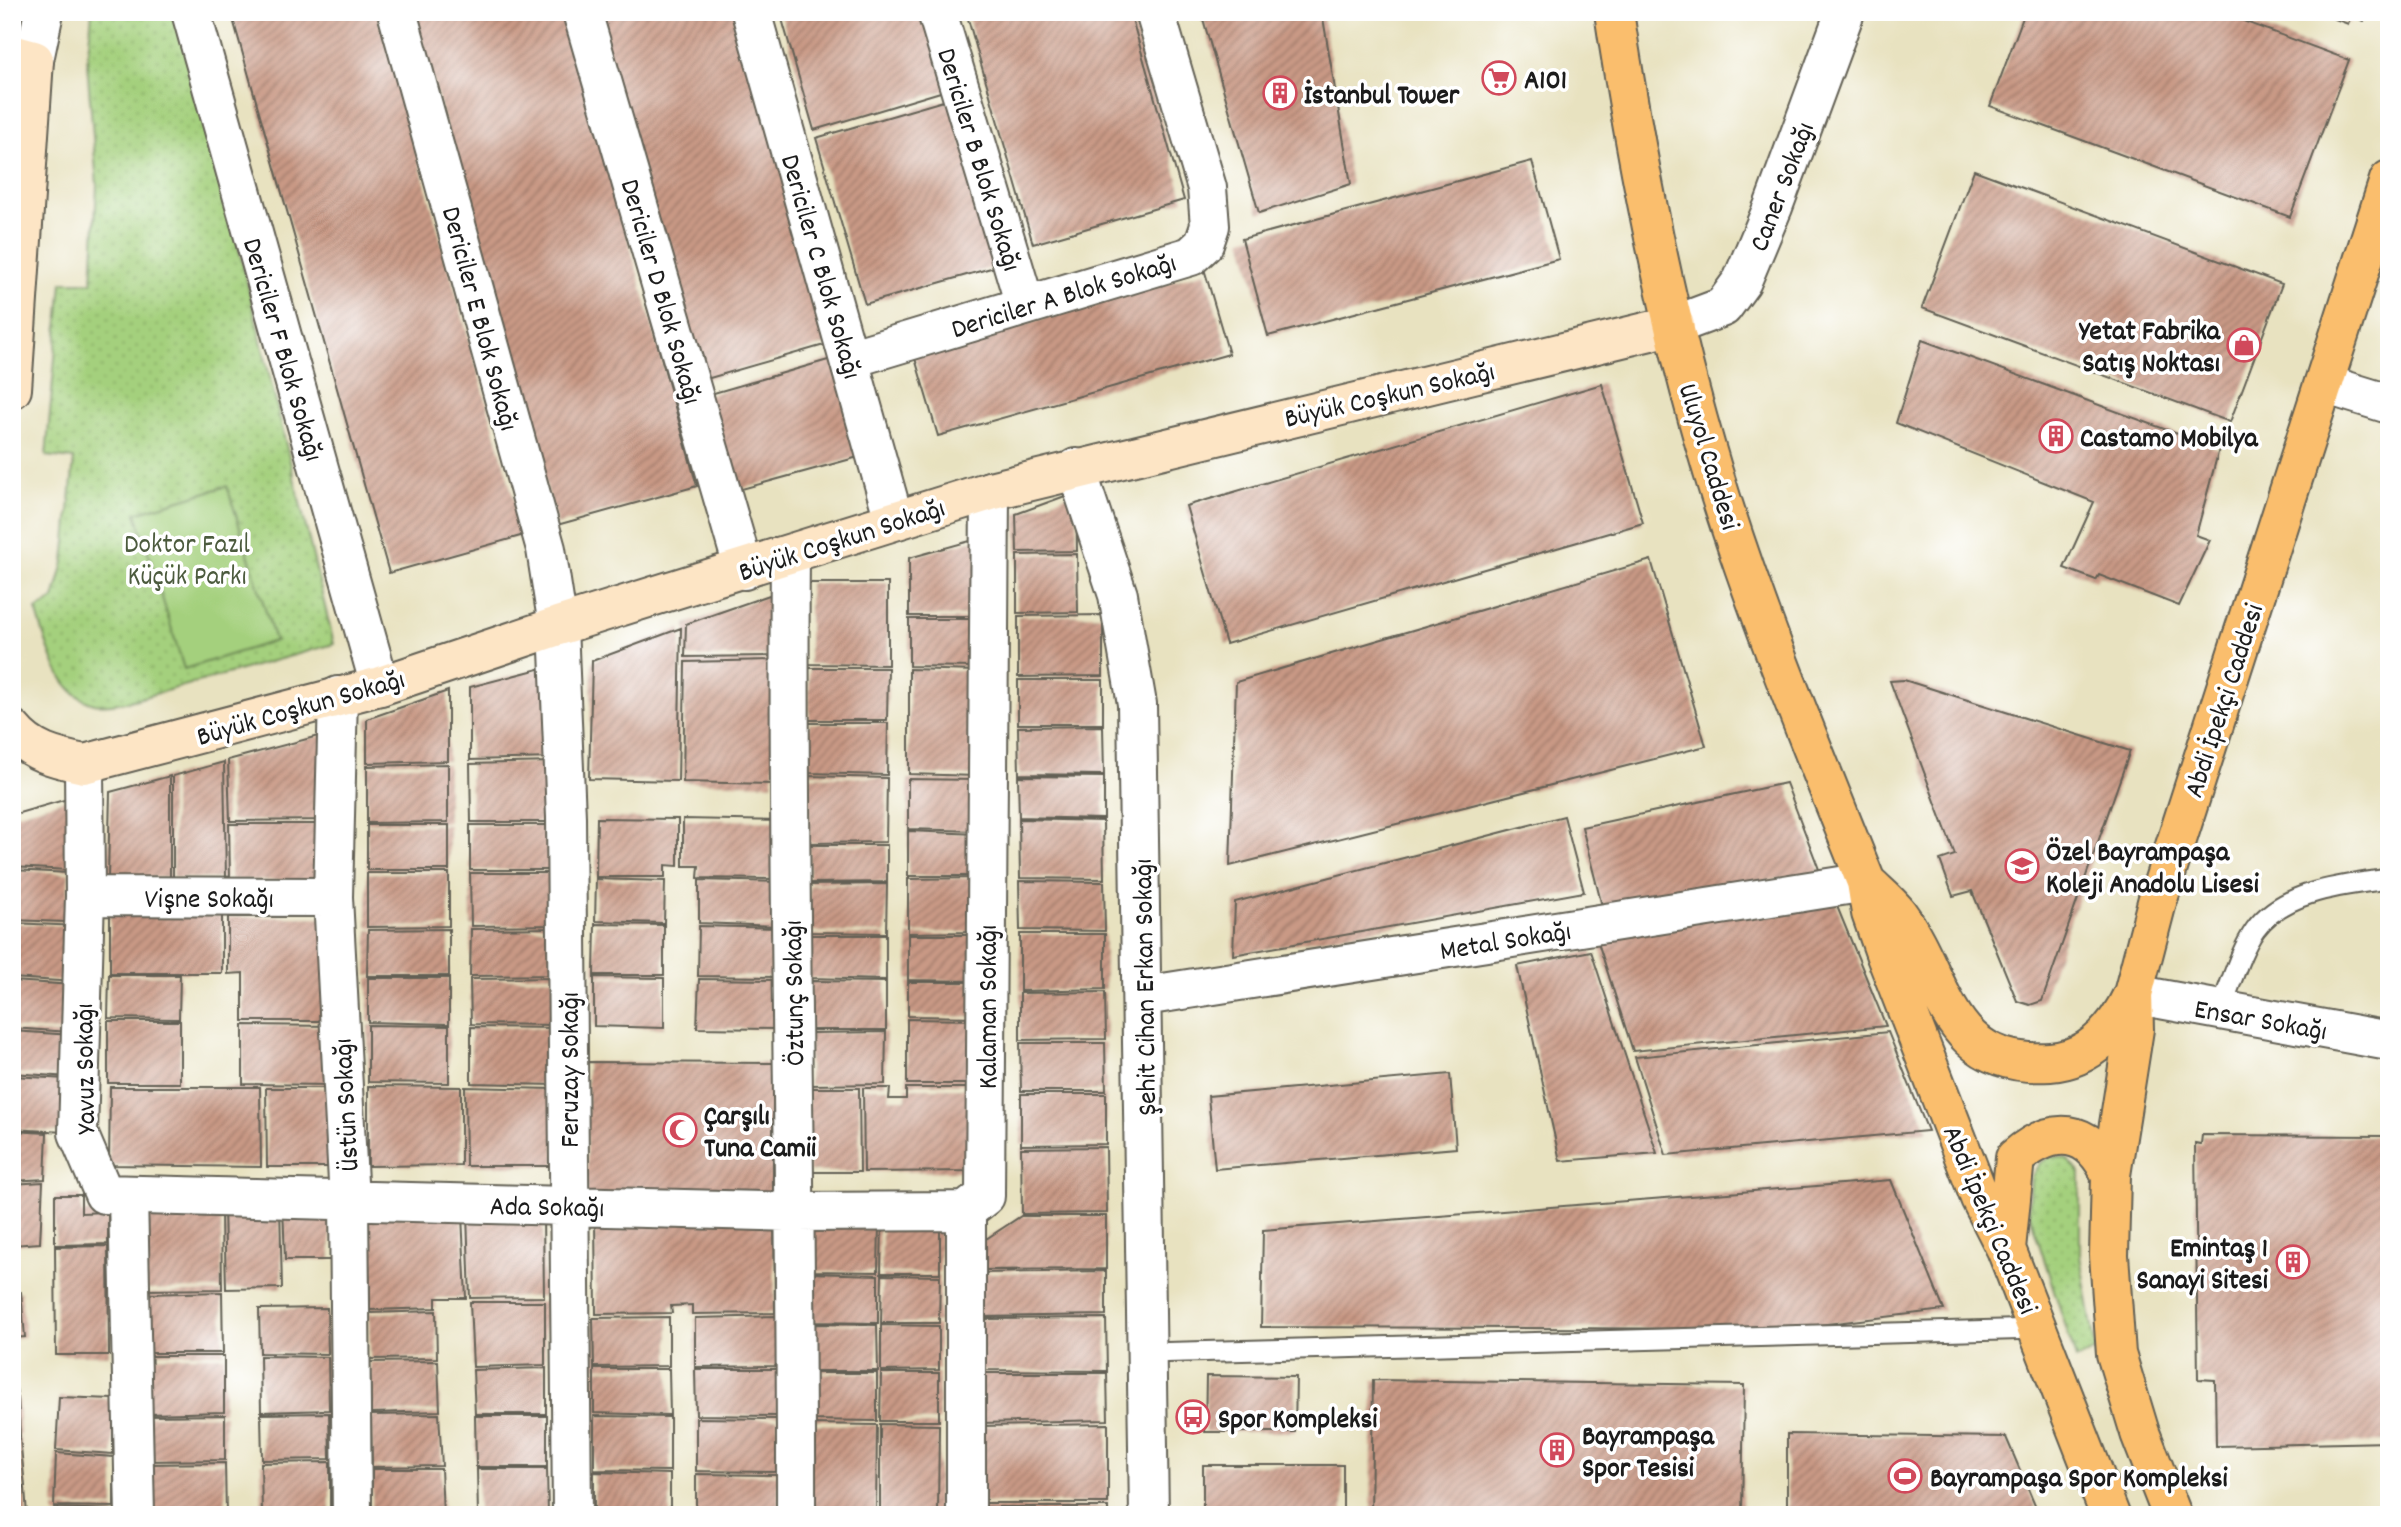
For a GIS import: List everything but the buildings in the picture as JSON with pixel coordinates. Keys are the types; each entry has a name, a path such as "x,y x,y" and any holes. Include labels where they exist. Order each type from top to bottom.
{"main road":[{"name":"Uluyol Caddesi","path":"1614,12 1633,130 1675,325 1713,472 1757,600 1866,882"},
{"name":"Abdi İpekçi Caddesi","path":"2172,1515 2140,1433 2116,1354 2109,1255 2111,1175 2134,1029 2133,994 2157,902 2389,180"},
{"name":"Abdi İpekçi Caddesi","path":"1866,882 1871,913 1886,956 1980,1198 2006,1249 2039,1329 2110,1515"},
{"path":"1866,882 1897,912 1954,1021 1968,1037 1985,1050 2008,1059 2034,1063 2071,1057 2093,1048 2108,1034 2124,1013 2133,994"},
{"path":"2006,1249 2015,1158 2034,1142 2060,1133 2083,1140 2102,1155 2111,1175"}],"street":[{"path":"12,389 23,57 44,12"},
{"name":"Dericiler F Blok Sokağı","path":"191,12 380,685"},
{"name":"Dericiler E Blok Sokağı","path":"397,12 546,549 558,626"},
{"name":"Dericiler D Blok Sokağı","path":"582,12 744,570"},
{"name":"Dericiler C Blok Sokağı","path":"751,12 894,520"},
{"name":"Dericiler B Blok Sokağı","path":"937,12 1025,305"},
{"name":"Dericiler A Blok Sokağı","path":"849,359 1191,256 1204,244 1210,226 1207,188 1155,12"},
{"name":"Caner Sokağı","path":"1675,325 1723,307 1742,281 1773,207 1845,12"},
{"name":"Büyük Coşkun Sokağı","path":"14,738 47,757 85,765 380,685 558,626 990,491 1675,325"},
{"path":"2324,384 2389,404"},
{"name":"Şehit Cihan Erkan Sokağı","path":"1076,468 1118,595 1137,704 1144,996 1149,1515"},
{"name":"Kalaman Sokağı","path":"966,1211 985,1196 990,491"},
{"name":"Öztunç Sokağı","path":"790,555 788,807 797,1212 796,1515"},
{"name":"Feruzay Sokağı","path":"558,626 566,817 572,1515"},
{"name":"Üstün Sokağı","path":"338,696 333,897 349,1201 352,1515"},
{"name":"Yavuz Sokağı","path":"85,765 85,897 78,1133 104,1194 128,1196"},
{"name":"Metal Sokağı","path":"1144,996 1866,882"},
{"name":"Vişne Sokağı","path":"85,897 333,897"},
{"name":"Ensar Sokağı","path":"2133,994 2389,1041"},
{"path":"128,1196 135,1515"},
{"name":"Ada Sokağı","path":"128,1196 797,1212 966,1211"},
{"path":"966,1211 966,1515"}],"lane":[{"path":"2220,1010 2255,930 2278,907 2335,886 2389,879"},
{"path":"1148,1353 2039,1329"}],"green space":[{"name":"Doktor Fazıl Küçük Parkı","path":"92,12 182,12 334,644 126,702 102,705 81,698 62,678 49,651 36,610 54,599 64,562 74,459 46,456 62,282 92,282 97,185 87,63"},
{"path":"227,486 275,641 184,669 136,513"},
{"path":"2052,1156 2066,1158 2080,1173 2080,1256 2096,1351 2076,1359 2029,1212 2031,1177 2040,1163"}],"place":[{"name":"A101","path":"1499,78"},
{"name":"İstanbul Tower","path":"1280,93"},
{"name":"Yetat Fabrika Satış Noktası","path":"2244,345"},
{"name":"Castamo Mobilya","path":"2056,436"},
{"name":"Özel Bayrampaşa Koleji Anadolu Lisesi","path":"2022,866"},
{"name":"Çarşılı Tuna Camii","path":"680,1130"},
{"name":"Emintaş 1 Sanayi Sitesi","path":"2293,1262"},
{"name":"Spor Kompleksi","path":"1193,1417"},
{"name":"Bayrampaşa Spor Tesisi","path":"1557,1450"},
{"name":"Bayrampaşa Spor Kompleksi","path":"1905,1476"}]}
